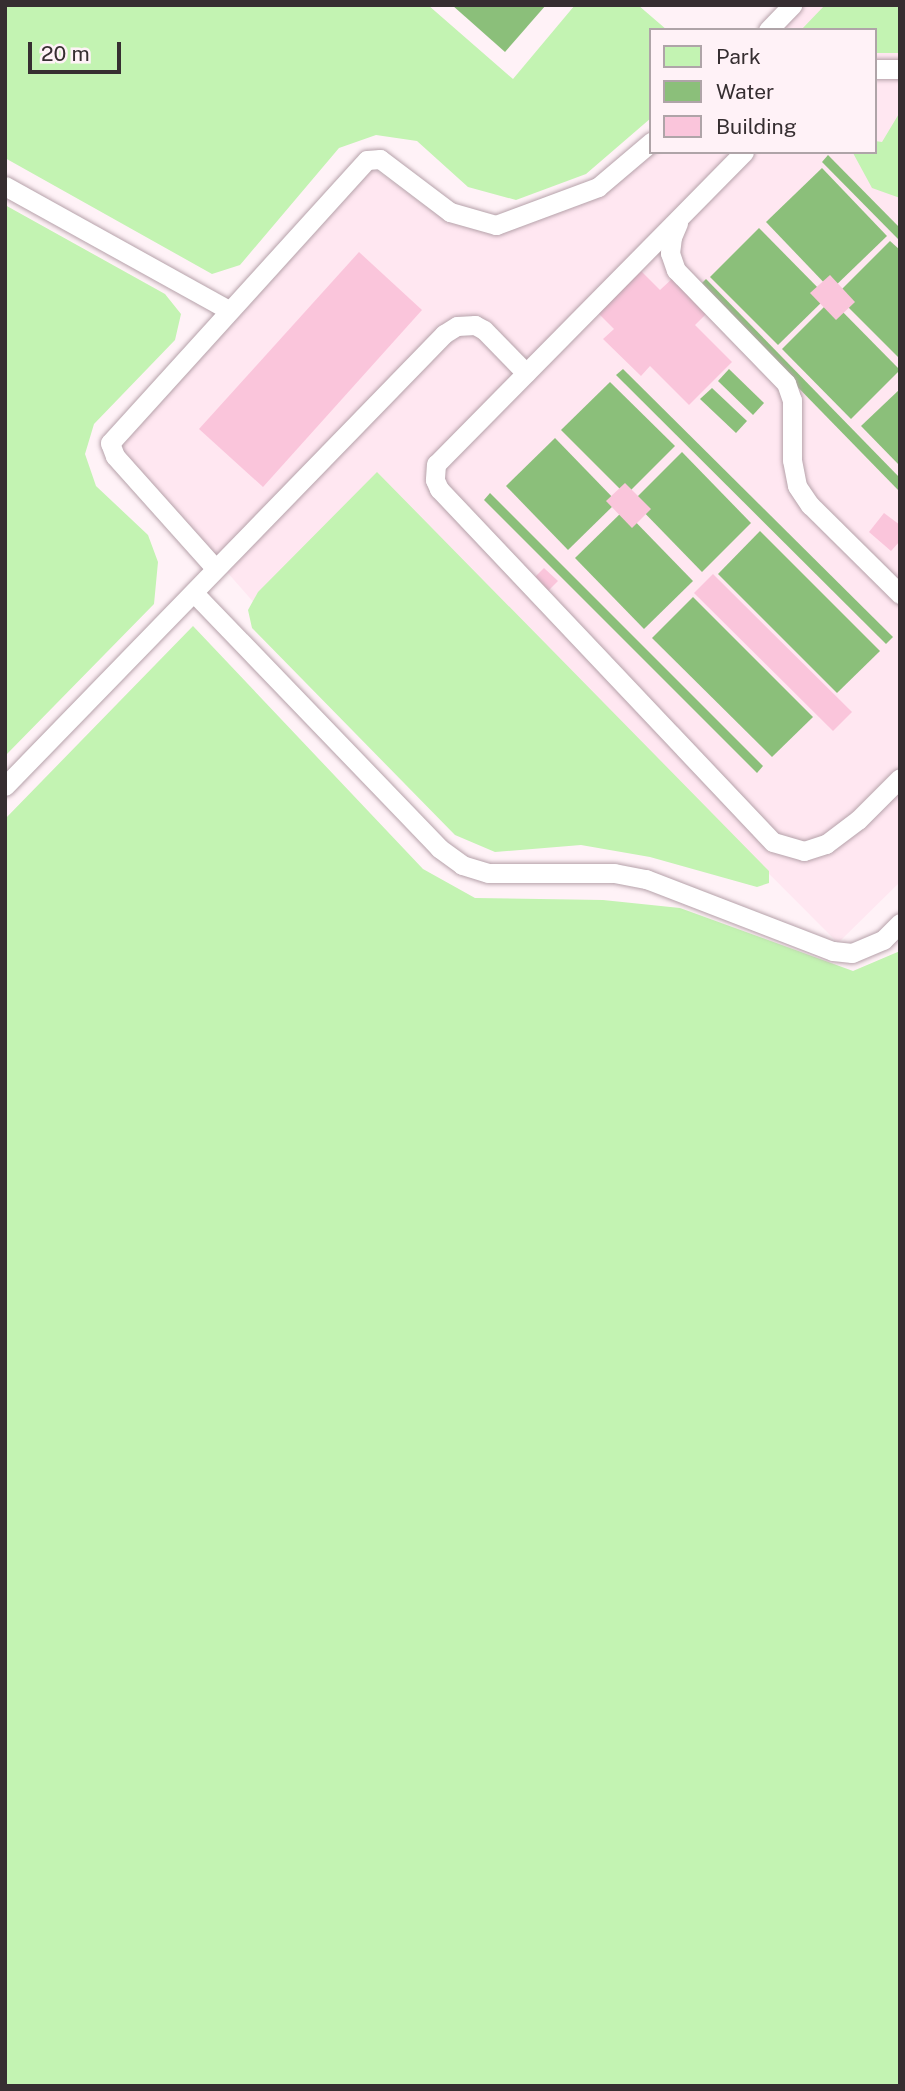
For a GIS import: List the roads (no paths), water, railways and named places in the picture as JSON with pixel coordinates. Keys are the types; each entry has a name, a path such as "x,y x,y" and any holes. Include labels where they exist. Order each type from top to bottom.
{"lane":[{"path":"770,28 792,5"},
{"path":"877,69 900,69"},
{"path":"215,568 115,456 110,443 368,160 380,159 450,212 496,225 598,187 650,143"},
{"path":"742,154 436,464 434,472 439,489 773,842 803,851 826,844 858,820 900,778"},
{"path":"5,186 229,310"},
{"path":"681,217 672,237 670,253 676,270 786,383 792,400 792,460 797,486 810,505 900,594"},
{"path":"5,786 444,334 457,326 475,325 484,330 526,373"},
{"path":"194,593 439,848 462,864 488,873 614,873 646,878 833,951 852,953 883,940 900,923"}],"water":[{"path":"452,5 546,5 505,52"},
{"path":"828,155 900,228 900,241 822,162"},
{"path":"822,168 887,236 831,290 766,222"},
{"path":"759,228 827,297 778,345 710,277"},
{"path":"890,241 900,250 900,359 836,295"},
{"path":"706,279 900,478 900,492 699,286"},
{"path":"831,300 900,370 851,419 782,349"},
{"path":"623,369 893,637 886,644 616,375"},
{"path":"729,369 764,403 753,415 718,381"},
{"path":"610,382 675,446 626,495 561,430"},
{"path":"712,388 747,421 736,433 700,399"},
{"path":"900,389 900,466 861,426"},
{"path":"555,438 617,502 568,550 506,486"},
{"path":"682,452 751,523 702,572 633,501"},
{"path":"490,493 763,766 757,773 484,500"},
{"path":"624,510 693,581 644,629 575,558"},
{"path":"760,531 880,651 837,693 718,574"},
{"path":"693,597 813,717 772,757 652,638"}]}
